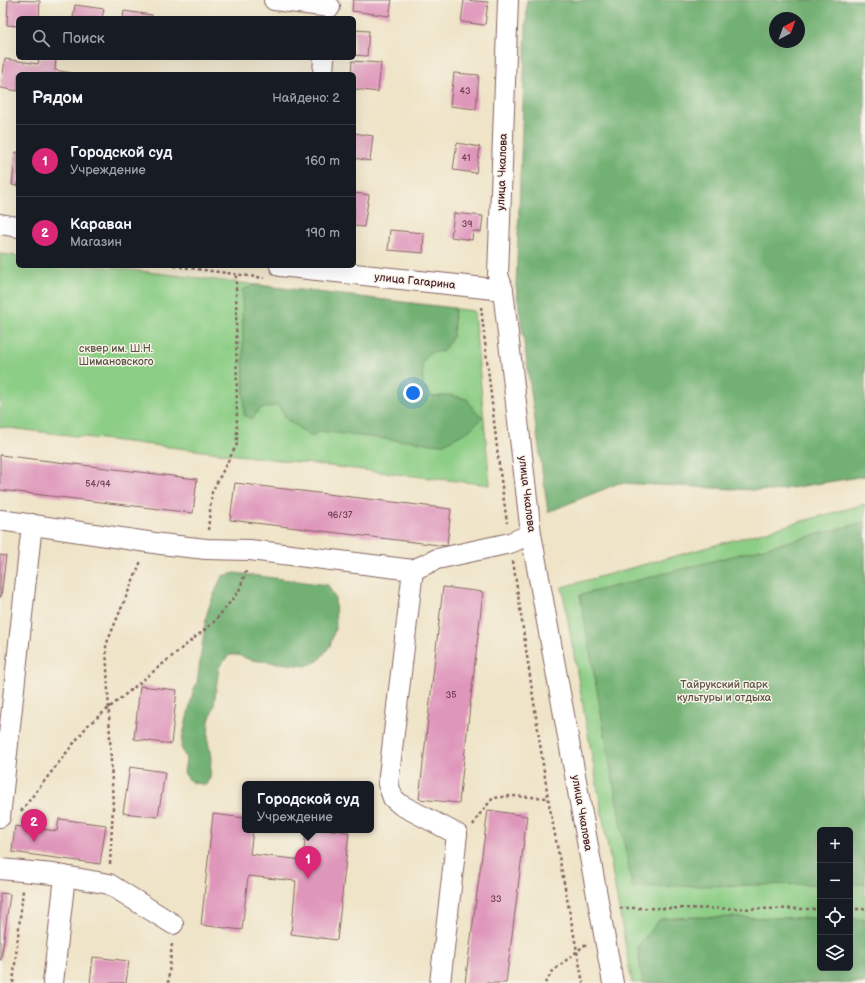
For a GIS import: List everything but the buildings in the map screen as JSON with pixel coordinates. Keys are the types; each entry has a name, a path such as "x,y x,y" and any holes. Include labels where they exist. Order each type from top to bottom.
{"street":[{"path":"274,0 330,8"},
{"name":"улица Чкалова","path":"508,0 498,275 503,290 531,534 613,983"},
{"path":"323,72 324,60"},
{"path":"0,224 16,227"},
{"name":"улица Гагарина","path":"303,268 503,290"},
{"path":"0,520 161,544 206,549 250,550 413,570 437,559 510,543 531,534"},
{"path":"8,817 32,524"},
{"path":"413,570 388,784 393,798 401,805 456,834 440,983"},
{"path":"0,869 65,876 109,884 173,924"},
{"path":"53,983 65,876"}],"path":[{"path":"206,549 212,492 237,444 236,274"},
{"path":"109,884 113,807 106,645 141,560 161,544"},
{"path":"8,817 88,725 214,622 238,591 247,568 250,550"},
{"path":"456,834 471,830 479,815 493,798 511,796 548,798"},
{"path":"13,983 24,871"},
{"path":"599,908 817,909"},
{"path":"853,909 865,909"},
{"path":"168,983 173,924"},
{"path":"545,983 553,971 577,950 604,930"}],"green space":[{"path":"527,0 865,0 865,476 772,491 619,483 548,512 516,286"},
{"name":"сквер им. Ш.Н. Шимановского","path":"0,254 16,256 16,268 116,268 474,311 490,485 0,427"},
{"path":"256,285 455,308 453,337 442,352 430,352 422,363 423,385 433,397 450,395 467,399 474,410 483,417 470,430 444,444 431,444 408,440 401,441 319,431 312,437 286,419 278,405 260,409 252,419 244,415 242,290"},
{"name":"Тайрукский парк культуры и отдыха","path":"865,504 865,983 632,983 562,587"},
{"name":"Тайрукский парк культуры и отдыха","path":"865,522 865,884 853,884 853,827 817,827 817,884 632,887 580,595"},
{"path":"235,573 328,585 335,598 336,625 330,646 318,661 306,666 251,660 238,655 229,655 219,667 214,706 209,721 208,741 211,758 210,777 206,785 191,782 184,773 186,759 181,747 182,739 193,692 197,683 206,617 210,604 222,576"},
{"path":"691,917 817,918 817,971 853,971 853,919 865,919 865,983 643,983 637,947 660,919"}],"place":[{"name":"Караван","path":"34,842"},
{"name":"Городской суд","path":"308,879"}]}
